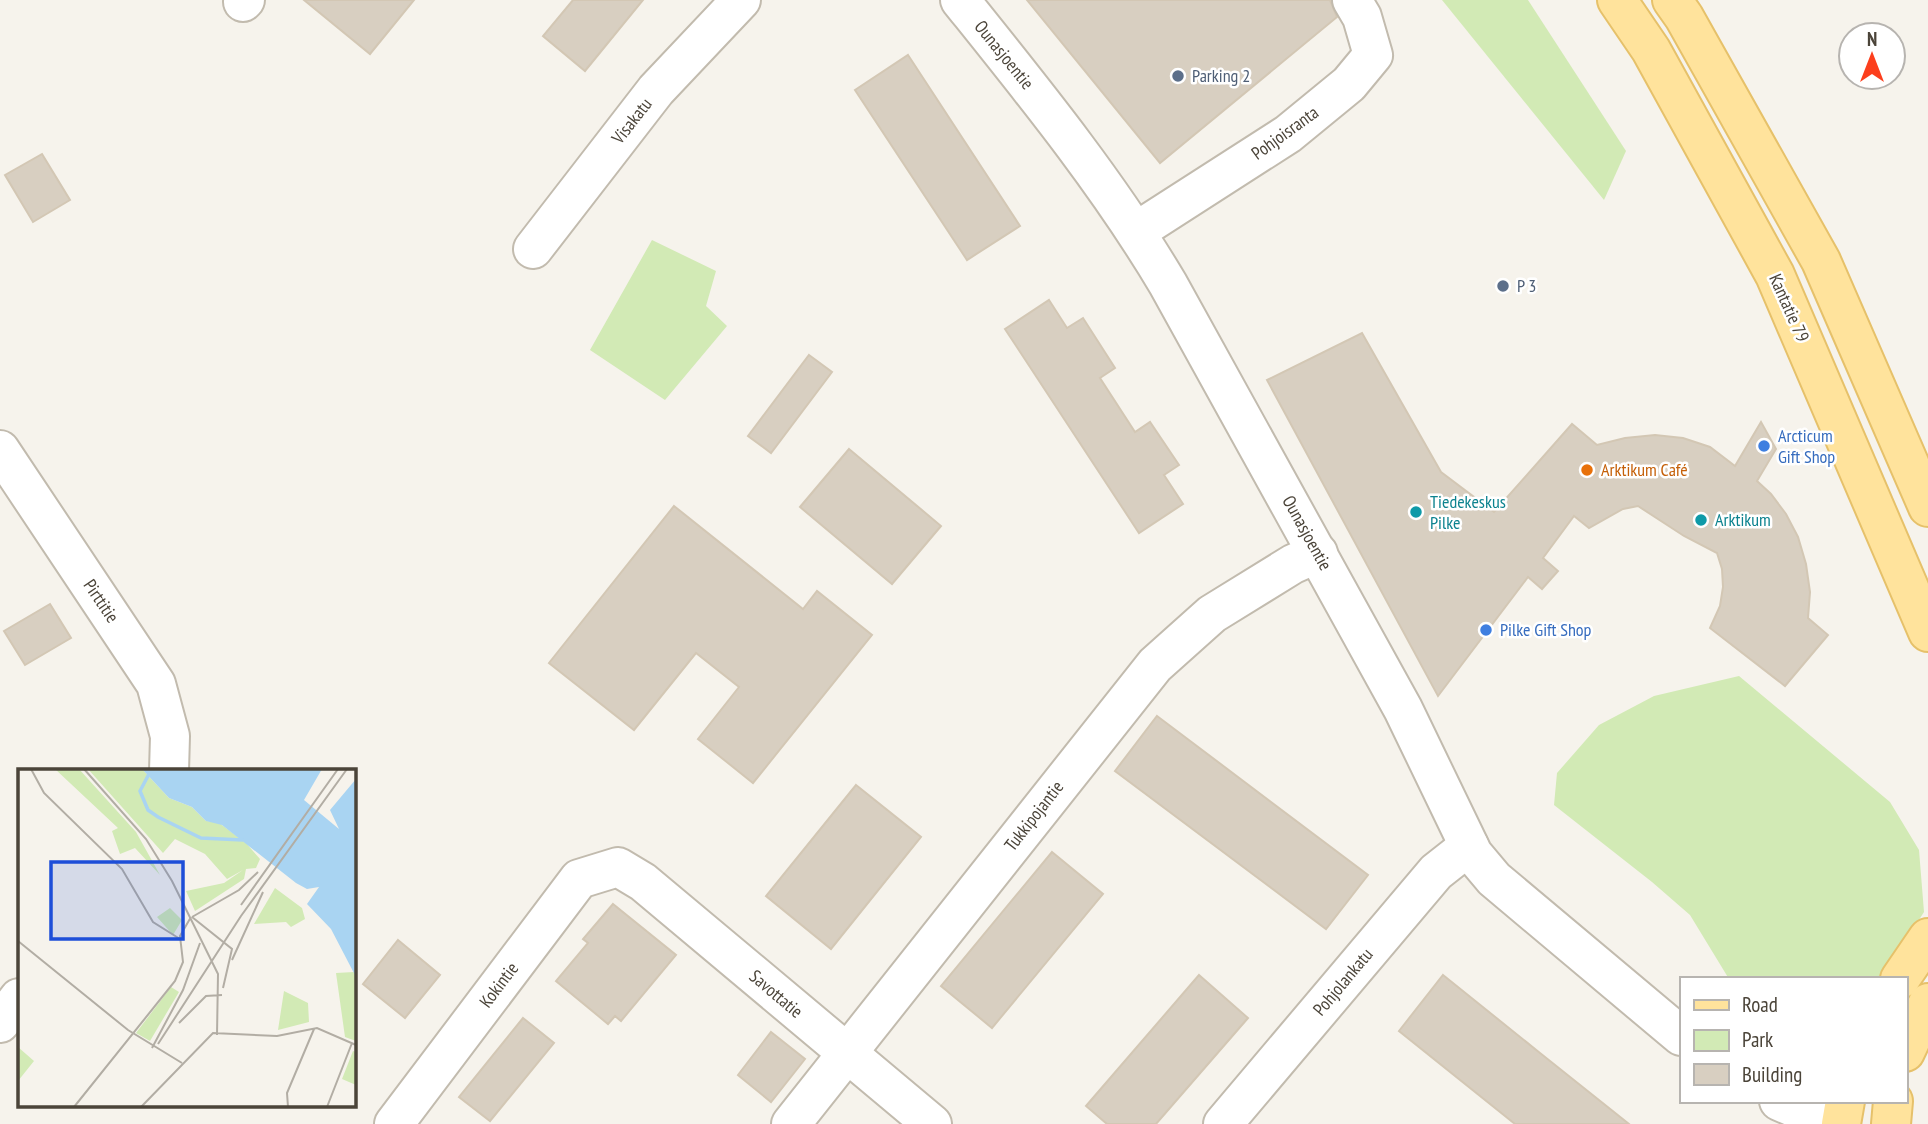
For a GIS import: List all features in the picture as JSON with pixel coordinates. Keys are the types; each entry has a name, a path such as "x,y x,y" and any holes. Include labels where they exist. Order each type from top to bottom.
{"main road":[{"name":"Kantatie 79","path":"1616,0 1651,50 1775,275 1928,632"},
{"path":"1672,0 1821,261 1928,507"},
{"path":"1901,977 1928,938"},
{"path":"1907,1048 1928,1003"},
{"path":"1841,1124 1845,1103"},
{"path":"1891,1124 1893,1103"}],"street":[{"name":"Visakatu","path":"533,249 656,90 741,0"},
{"name":"Ounasjoentie","path":"960,0 1043,104 1136,231 1168,284 1403,709 1473,854 1494,879 1680,1035"},
{"name":"Pohjoisranta","path":"1136,231 1289,134 1349,84 1373,55 1362,17 1352,0"},
{"name":"Pirttitie","path":"0,450 156,684 170,736 170,767"},
{"name":"Tukkipojantie","path":"791,1124 1155,665 1212,614 1293,564 1318,553"},
{"name":"Pohjolankatu","path":"1223,1124 1436,872 1469,846"},
{"name":"Savottatie","path":"618,867 643,882 932,1124"},
{"name":"Kokintie","path":"394,1124 579,879 618,867"},
{"path":"0,1023 18,999"},
{"path":"1784,1103 1841,1124"}],"green space":[{"path":"1442,0 1528,0 1626,151 1604,200"},
{"path":"652,240 716,271 706,306 727,326 665,400 590,350"},
{"path":"1739,676 1890,802 1919,850 1924,912 1882,977 1728,977 1690,915 1554,805 1557,773 1599,725 1654,696"}],"building":[{"path":"304,0 414,0 370,54"},
{"path":"573,0 643,0 585,71 543,36"},
{"name":"Parking 2","path":"1027,0 1330,0 1337,17 1160,163"},
{"path":"908,55 1020,226 967,260 855,90"},
{"path":"42,154 70,200 33,222 5,175"},
{"path":"1049,300 1067,328 1083,318 1115,368 1100,378 1135,432 1150,422 1179,465 1164,475 1183,504 1139,533 1005,329"},
{"path":"1362,333 1441,472 1494,512 1572,424 1597,445 1625,438 1655,435 1683,438 1710,447 1735,466 1761,422 1776,449 1757,481 1786,514 1798,537 1810,592 1808,618 1828,635 1785,686 1710,628 1720,606 1723,587 1722,569 1717,553 1684,536 1638,506 1623,509 1589,528 1574,516 1543,558 1558,571 1542,589 1528,577 1438,696 1267,380"},
{"path":"809,355 832,372 771,453 748,436"},
{"path":"849,449 941,526 892,584 800,507"},
{"path":"674,506 803,609 817,591 872,635 753,783 698,739 739,687 696,653 634,730 549,663"},
{"path":"50,604 71,638 25,665 4,631"},
{"path":"1157,716 1368,875 1326,929 1115,771"},
{"path":"856,785 921,837 831,949 766,896"},
{"path":"1052,852 1103,894 992,1028 941,986"},
{"path":"613,904 676,955 621,1021 615,1016 608,1024 556,981 588,943 583,939"},
{"path":"398,940 440,975 405,1018 363,984"},
{"path":"1199,975 1248,1018 1156,1124 1107,1124 1086,1106"},
{"path":"1443,975 1629,1124 1515,1124 1399,1031"},
{"path":"523,1018 554,1043 490,1121 459,1097"},
{"path":"771,1032 805,1059 771,1102 738,1075"}],"place":[{"name":"Parking 2","path":"1178,76"},
{"name":"P 3","path":"1503,286"},
{"name":"Arcticum Gift Shop","path":"1764,446"},
{"name":"Arktikum Café","path":"1587,470"},
{"name":"Tiedekeskus Pilke","path":"1416,512"},
{"name":"Arktikum","path":"1701,520"},
{"name":"Pilke Gift Shop","path":"1486,630"}]}
